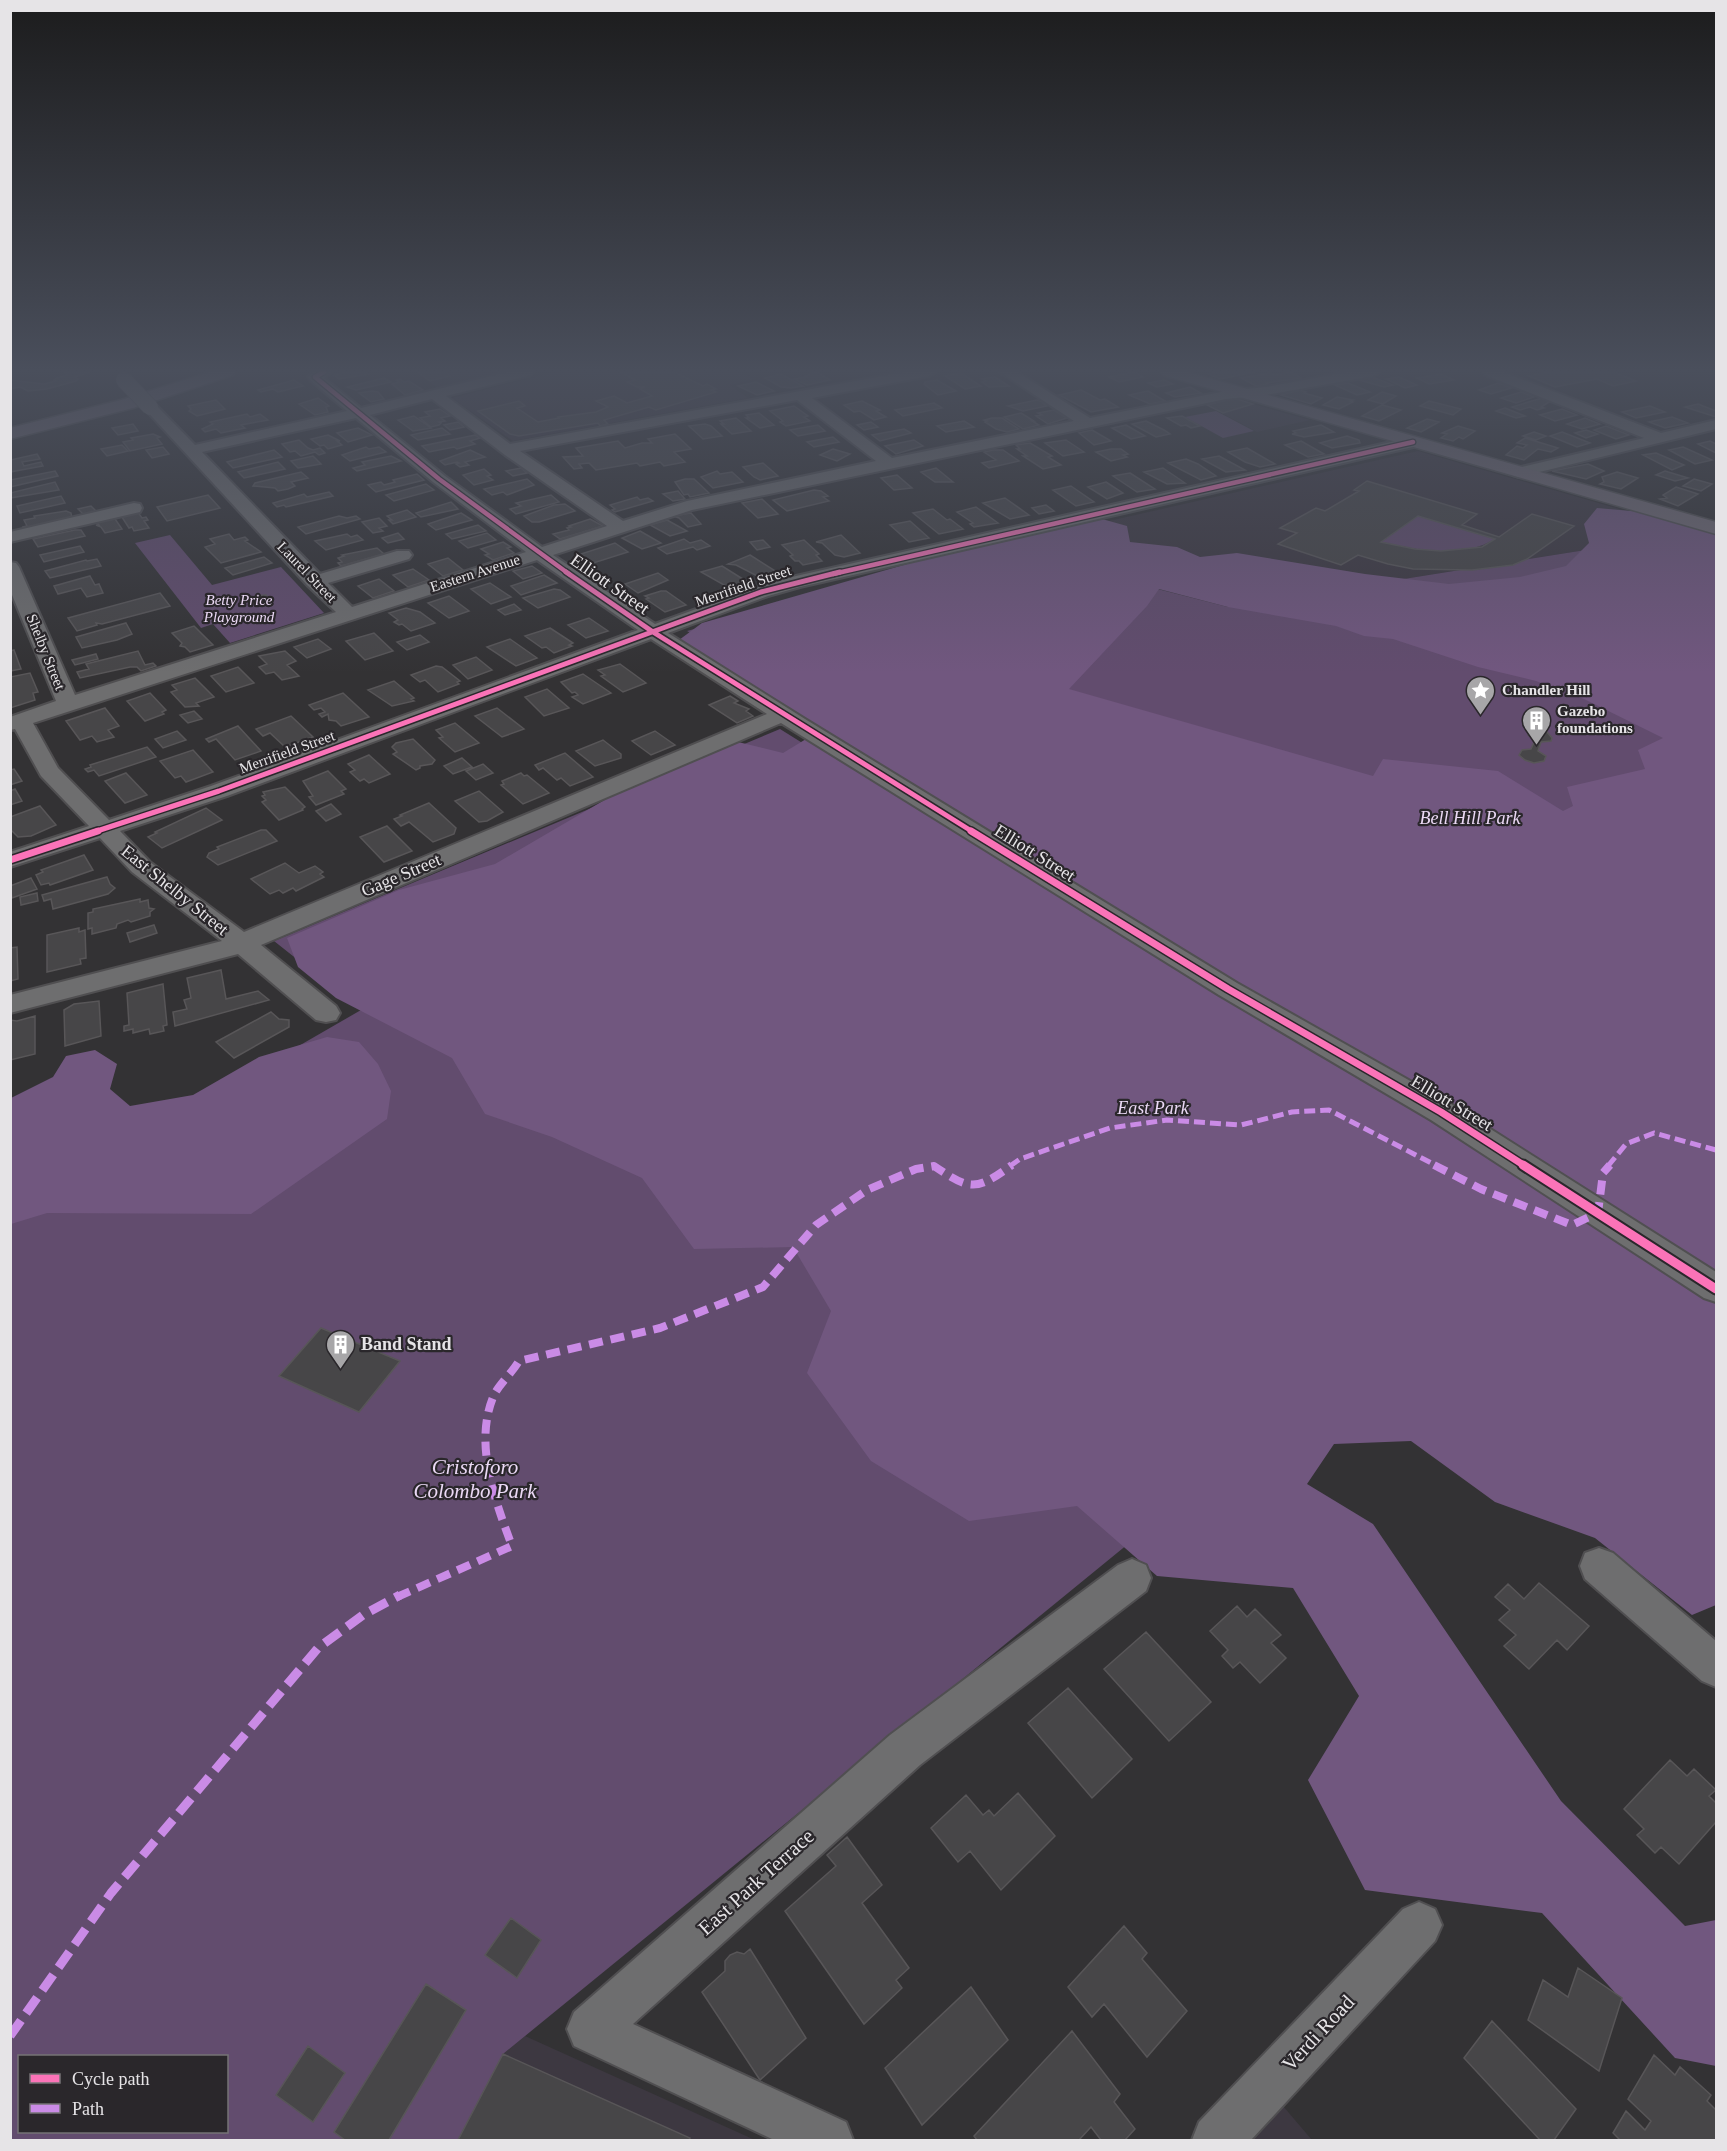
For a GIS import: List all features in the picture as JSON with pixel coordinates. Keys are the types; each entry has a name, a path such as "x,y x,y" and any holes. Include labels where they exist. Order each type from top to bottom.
{"highway":[{"path":"1520,472 1713,525"}],"street":[{"name":"Laurel Street","path":"212,472 348,614"},
{"name":"Elliott Street","path":"430,472 539,553 653,632 782,715 1228,989 1441,1112 1716,1289"},
{"path":"541,472 620,527"},
{"name":"Eastern Avenue","path":"16,723 68,704 687,506 845,472"},
{"name":"Merrifield Street","path":"10,860 105,831 312,758 653,632 796,582 1279,472"},
{"path":"10,537 134,508"},
{"path":"314,580 403,555"},
{"name":"Shelby Street","path":"10,567 68,704"},
{"name":"Gage Street","path":"10,1004 243,944 267,931 782,715"},
{"name":"East Shelby Street","path":"16,723 49,771 141,867 243,944 326,1013"},
{"path":"1599,1566 1716,1667"},
{"name":"East Park Terrace","path":"828,2140 591,2029 905,1750 1132,1578"},
{"name":"Verdi Road","path":"1217,2140 1419,1925"}],"shaded area":[{"path":"1324,472 1492,472 1699,532 1228,607 994,547"},
{"path":"525,2036 755,2140 458,2140 503,2054"},
{"path":"1283,2106 1312,2140 1252,2140"}],"green space":[{"name":"East Park","path":"1597,508 1643,512 1716,532 1716,1605 1692,1615 1595,1538 1495,1502 1411,1441 1334,1444 1307,1484 1373,1524 1561,1801 1685,1926 1716,1920 1716,2066 1675,2058 1542,1913 1365,1890 1308,1780 1359,1696 1293,1588 1157,1576 1077,1506 969,1521 871,1461 807,1373 831,1311 793,1247 694,1249 642,1178 552,1137 485,1114 452,1058 336,998 298,967 287,938 399,890 495,864 625,788 738,742 783,753 811,736 723,667 679,640 702,623 921,560 1102,519 1127,526 1130,542 1177,547 1200,557 1237,553 1365,574 1449,584 1520,577 1566,566 1589,543 1584,524","holes":["1159,589 1228,607 1336,626 1364,636 1393,639 1478,667 1536,681 1584,699 1663,738 1638,750 1645,769 1567,787 1573,806 1563,811 1498,771 1383,759 1373,776 1069,689 1147,606"]},
{"path":"1418,516 1495,539 1482,545 1454,551 1424,550 1381,542"},
{"name":"Bell Hill Park","path":"1699,532 1716,1255 687,631 994,547 1228,607"},
{"name":"Betty Price Playground","path":"170,535 212,585 281,567 324,613 230,643 213,624 201,628 135,543"},
{"name":"Cristoforo Colombo Park","path":"780,729 1552,1211 1215,1473 503,2054 458,2140 11,2140 11,1197 174,1118 361,1010 274,941"},
{"path":"327,1037 359,1042 378,1064 391,1091 387,1119 251,1214 47,1213 11,1224 11,1098 53,1077 66,1056 95,1050 117,1064 110,1089 130,1106 193,1095 259,1057"}],"building":[{"path":"48,472 56,472 58,476 10,487 10,480"},
{"path":"238,472 270,472 244,478"},
{"path":"299,472 308,478 291,482 295,486 278,491 275,488 253,486 255,483"},
{"path":"488,472 491,475 487,476 493,480 474,485 463,475"},
{"path":"508,472 527,473 513,476"},
{"path":"713,472 732,472 743,482 713,488 701,477"},
{"path":"749,472 774,472 778,476 760,480"},
{"path":"922,472 941,472 953,482 935,482"},
{"path":"1145,472 1169,472 1185,483 1167,484"},
{"path":"1186,472 1211,472 1216,476 1201,480"},
{"path":"1558,472 1601,472 1586,479"},
{"path":"1618,472 1638,478 1621,489 1600,484 1604,482 1602,477"},
{"path":"1670,472 1688,478 1675,481 1656,475"},
{"path":"1130,473 1155,489 1137,492 1113,476"},
{"path":"417,474 424,480 376,492 368,485 381,482 384,485 395,482 393,480"},
{"path":"897,475 912,488 894,490 881,478"},
{"path":"527,479 534,485 507,495 503,492 492,495 484,489"},
{"path":"694,479 709,493 690,497 688,494 684,495 675,482"},
{"path":"1694,479 1712,484 1701,491 1683,486"},
{"path":"1367,481 1477,514 1462,525 1499,537 1532,514 1574,526 1527,559 1513,565 1472,570 1413,569 1358,555 1341,565 1278,544 1297,533 1280,528 1316,508 1325,511 1359,491 1354,490","holes":["1418,516 1495,539 1482,547 1441,551 1415,549 1381,542"]},
{"path":"55,482 59,490 10,498 10,493"},
{"path":"1106,482 1123,493 1107,499 1088,487"},
{"path":"426,484 434,490 394,501 386,495"},
{"path":"1071,486 1094,502 1076,506 1053,490"},
{"path":"1676,487 1698,494 1678,506 1660,499 1667,498 1663,495"},
{"path":"814,490 821,491 828,496 823,497 829,501 787,511 773,500"},
{"path":"678,491 685,499 673,501 663,494"},
{"path":"329,492 333,496 286,507 284,505 277,507 273,503 304,494 307,497"},
{"path":"208,495 220,508 167,521 157,507"},
{"path":"551,495 559,502 516,514 510,509 521,506 516,503"},
{"path":"61,496 65,503 20,513 17,506"},
{"path":"637,497 640,500 648,498 653,501 615,512 612,510 615,509 610,505"},
{"path":"1005,498 1029,515 1010,519 983,503"},
{"path":"762,499 778,514 758,518 742,503"},
{"path":"451,502 458,509 421,517 416,513"},
{"path":"565,504 575,511 539,522 532,522 524,516 554,505"},
{"path":"1046,505 1054,511 1039,514 1032,508"},
{"path":"91,506 97,512 84,515 78,509"},
{"path":"976,507 998,523 974,527 970,524 973,523 957,512"},
{"path":"933,509 963,529 939,534 913,513"},
{"path":"407,510 416,517 393,524 387,516"},
{"path":"66,511 71,513 72,519 25,530 23,527 27,526 24,520 35,518 34,516"},
{"path":"137,511 142,518 146,517 148,520 144,521 149,528 134,531 132,527 129,528 120,514"},
{"path":"461,513 472,520 436,530 428,524"},
{"path":"691,513 701,524 688,527 679,518 673,516"},
{"path":"113,516 122,529 105,533 101,527 96,525 99,525 95,520"},
{"path":"339,516 347,518 356,516 360,519 306,534 298,527"},
{"path":"379,518 387,526 379,528 383,531 373,533 362,522"},
{"path":"590,519 603,526 560,539 553,534 569,530 567,528 571,527 569,526"},
{"path":"667,520 687,531 670,536 650,525"},
{"path":"910,521 929,538 909,542 890,525"},
{"path":"478,525 486,531 452,539 446,534"},
{"path":"81,530 85,536 38,547 33,539"},
{"path":"640,531 661,543 642,549 622,538"},
{"path":"398,533 404,539 388,543 382,538"},
{"path":"487,533 496,540 468,548 459,541"},
{"path":"229,534 234,540 245,537 248,540 245,541 261,552 221,563 205,547 215,544 210,539"},
{"path":"347,534 351,537 357,535 363,540 326,550 315,541"},
{"path":"841,535 860,553 844,557 835,555 822,543 816,542"},
{"path":"684,539 690,543 701,540 710,546 697,550 693,547 667,554 658,548"},
{"path":"763,540 770,547 757,550 750,542"},
{"path":"804,540 819,554 816,555 822,561 803,565 795,561 790,556 793,555 782,545"},
{"path":"503,542 511,547 507,548 514,553 493,560 481,549"},
{"path":"615,543 628,552 587,565 578,559 585,557 581,554"},
{"path":"80,546 84,552 44,562 40,555"},
{"path":"377,548 384,554 341,566 338,563 342,562 338,558 344,556 342,555"},
{"path":"750,555 777,572 761,578 736,565 728,564"},
{"path":"264,557 272,563 233,575 225,568"},
{"path":"448,558 463,570 443,576 428,564"},
{"path":"97,559 101,566 50,578 45,571 86,560"},
{"path":"532,566 542,573 523,579 513,571"},
{"path":"722,566 746,581 742,582 745,584 731,589 701,572"},
{"path":"413,569 429,580 408,587 393,575"},
{"path":"658,573 668,580 638,593 625,584"},
{"path":"544,575 557,583 521,595 511,586"},
{"path":"90,576 95,585 99,584 103,593 87,597 81,588 58,594 54,586"},
{"path":"379,579 394,591 373,598 358,586"},
{"path":"490,583 511,597 491,604 471,589"},
{"path":"554,589 570,597 538,608 523,598"},
{"path":"666,591 686,605 665,612 646,599 649,598 645,596"},
{"path":"160,593 170,606 102,624 96,623 97,625 77,631 68,618"},
{"path":"266,595 269,599 261,604 252,604 249,600 256,596"},
{"path":"449,596 469,611 449,618 428,603"},
{"path":"514,604 521,610 505,615 498,610"},
{"path":"406,608 420,612 435,623 411,631 402,624 394,622 398,620 389,613"},
{"path":"589,618 608,631 586,638 568,625"},
{"path":"126,623 132,634 117,640 82,648 76,637"},
{"path":"194,626 213,645 190,652 180,646 182,643 172,633"},
{"path":"550,628 573,643 569,645 572,646 554,653 525,636"},
{"path":"374,633 393,651 365,660 346,641"},
{"path":"420,635 429,642 407,650 397,642"},
{"path":"318,639 331,649 307,658 294,647"},
{"path":"510,639 537,658 516,666 487,647"},
{"path":"14,650 21,669 10,671 10,651"},
{"path":"138,651 145,665 153,663 156,666 141,671 137,667 130,667 80,678 77,672 89,669 86,664"},
{"path":"285,651 296,661 287,665 299,676 282,680 274,672 266,674 259,667 267,664 259,656"},
{"path":"96,654 98,659 75,665 72,660"},
{"path":"476,657 492,670 468,679 453,665"},
{"path":"620,664 646,683 623,692 601,676 605,675 598,670"},
{"path":"436,666 442,667 460,681 457,682 459,684 438,692 425,680 420,682 411,675"},
{"path":"238,667 254,683 226,692 211,676"},
{"path":"30,673 38,692 33,693 35,700 10,708 10,677"},
{"path":"583,674 611,693 583,704 572,697 578,695 575,692 572,693 561,682"},
{"path":"195,678 214,697 196,703 199,706 185,707 171,692 177,690 172,685"},
{"path":"394,681 414,698 411,699 414,701 392,706 368,690"},
{"path":"547,689 569,708 544,716 525,697"},
{"path":"150,693 166,710 162,712 164,714 145,721 127,701"},
{"path":"343,693 369,717 341,726 336,721 329,720 328,714 322,717 319,714 325,712 321,708 314,710 309,705"},
{"path":"730,696 738,701 734,703 749,709 746,711 753,716 737,723 709,705"},
{"path":"105,708 119,726 108,730 114,737 97,742 92,736 80,740 66,721"},
{"path":"497,708 524,729 502,737 475,716"},
{"path":"194,711 202,719 188,723 180,715"},
{"path":"291,716 313,737 285,747 270,733 263,736 256,729"},
{"path":"455,723 479,743 455,752 439,738 443,737 436,730"},
{"path":"238,726 261,751 235,760 216,739 209,742 206,739"},
{"name":"Gazebo foundations","path":"1539,729 1547,732 1552,738 1551,741 1541,742 1538,751 1546,756 1544,761 1534,763 1519,755 1522,750 1531,749 1535,740 1528,735 1530,730"},
{"path":"177,731 186,740 163,748 155,739"},
{"path":"655,731 675,745 651,755 632,741"},
{"path":"413,739 435,760 432,764 420,766 416,770 393,754 397,752 392,747 396,743"},
{"path":"603,740 621,754 621,758 595,766 576,751"},
{"path":"147,747 156,757 99,776 94,770 88,772 85,769 91,767 90,765"},
{"path":"193,750 213,772 186,782 181,776 175,778 160,761"},
{"path":"565,753 593,777 570,786 561,778 557,780 543,768 539,770 535,765"},
{"path":"369,755 390,774 369,783 364,779 360,781 350,772 355,770 348,764"},
{"path":"462,758 472,767 453,774 444,766"},
{"path":"483,764 493,773 476,780 466,771"},
{"path":"14,769 22,781 10,785 10,770"},
{"path":"328,771 346,789 341,791 344,794 316,805 309,797 313,796 303,781"},
{"path":"126,773 147,795 125,803 105,781"},
{"path":"521,773 524,776 527,775 549,793 523,804 501,785 504,784 502,781"},
{"path":"285,787 305,807 279,820 262,802 266,800 262,796 265,795 263,792"},
{"path":"15,789 22,801 10,805 10,791"},
{"path":"479,791 503,812 487,821 479,822 455,801"},
{"path":"429,803 456,828 454,834 433,842 409,822 401,826 394,819"},
{"path":"331,804 341,814 326,821 316,811"},
{"path":"40,806 56,825 31,836 18,837 10,829 10,817"},
{"path":"206,808 222,820 162,848 148,837 157,833 155,832"},
{"path":"387,826 412,851 384,862 360,837"},
{"path":"266,830 277,841 218,865 207,857 209,853 219,849 217,847"},
{"path":"84,855 93,870 50,885 49,883 41,885 36,875 43,872 41,870"},
{"path":"285,863 299,873 315,866 323,872 320,874 324,877 296,891 293,888 283,893 279,890 270,894 251,879"},
{"path":"107,877 115,888 108,894 53,909 51,899 44,901 42,895"},
{"path":"31,878 37,889 12,898 10,886"},
{"path":"37,893 38,901 21,905 20,897"},
{"path":"140,899 140,902 148,900 149,908 154,909 150,912 150,916 131,922 128,920 117,924 116,928 92,934 92,928 88,929 88,913 93,912 93,909"},
{"path":"154,925 157,933 130,942 127,933"},
{"path":"79,928 79,932 85,930 86,958 80,959 81,964 47,972 47,935"},
{"path":"17,947 18,979 10,981 10,948"},
{"path":"221,970 226,999 258,991 269,1000 175,1026 173,1012 187,1009 184,1000 191,998 187,978"},
{"path":"163,984 167,1025 163,1026 164,1031 150,1034 149,1029 133,1033 133,1029 124,1031 124,1026 129,1025 127,993"},
{"path":"99,1001 101,1036 65,1046 64,1010 74,1004"},
{"path":"271,1012 279,1019 289,1020 289,1027 234,1058 216,1042"},
{"path":"35,1016 35,1054 10,1060 10,1020 17,1021"},
{"name":"Band Stand","path":"321,1328 400,1361 359,1412 279,1376"},
{"path":"1539,1583 1589,1626 1567,1650 1557,1640 1529,1669 1504,1646 1516,1635 1499,1620 1510,1610 1495,1597 1508,1584 1524,1599"},
{"path":"1237,1606 1247,1617 1255,1609 1281,1635 1271,1643 1286,1658 1260,1683 1240,1662 1233,1668 1222,1656 1228,1650 1210,1631"},
{"path":"1146,1632 1211,1702 1169,1741 1104,1669"},
{"path":"1068,1688 1132,1759 1092,1798 1028,1723"},
{"path":"1670,1760 1687,1776 1694,1769 1716,1790 1709,1796 1716,1803 1716,1822 1679,1864 1661,1847 1655,1853 1637,1835 1644,1829 1624,1809"},
{"path":"1018,1793 1055,1836 1001,1890 970,1851 958,1862 931,1828 966,1795 983,1815 989,1810 994,1816"},
{"path":"847,1837 882,1885 862,1903 909,1968 896,1980 902,1988 864,2024 785,1911 836,1866 827,1855"},
{"path":"511,1918 541,1940 517,1978 485,1955"},
{"path":"1124,1926 1147,1953 1142,1959 1187,2011 1147,2057 1104,2004 1092,2017 1068,1987"},
{"path":"750,1949 806,2038 760,2080 702,1992 725,1971 725,1961 730,1955 737,1952 744,1954"},
{"path":"1578,1968 1622,1998 1599,2071 1528,2020 1543,1980 1568,1997"},
{"path":"426,1984 466,2010 389,2140 345,2140 334,2132"},
{"path":"971,1987 1008,2040 922,2125 885,2068"},
{"path":"1492,2021 1576,2109 1554,2140 1540,2140 1464,2058"},
{"path":"1072,2031 1120,2094 1114,2102 1135,2129 1125,2140 1101,2140 1091,2127 1079,2140 977,2140 974,2136"},
{"path":"308,2046 345,2073 313,2122 276,2095"},
{"path":"503,2054 690,2138 689,2140 458,2140"},
{"path":"1654,2055 1675,2075 1680,2067 1711,2095 1707,2101 1716,2110 1716,2140 1620,2140 1613,2133 1626,2111 1645,2130 1651,2121 1628,2099"}],"marked path":[{"path":"10,2036 111,1893 318,1648 363,1615 387,1602 436,1578 512,1546 489,1472 486,1433 488,1414 494,1396 519,1361 660,1328 763,1287 816,1225 867,1190 916,1169 934,1166 961,1184 985,1184 1020,1159 1110,1128 1167,1120 1241,1125 1292,1112 1329,1110 1481,1189 1572,1225 1598,1213 1603,1173 1626,1144 1654,1133 1716,1150"}],"cycle path":[{"path":"431,472 539,553 653,632 797,724 1228,989 1441,1112 1716,1289"},
{"path":"10,860 219,791 761,592 796,582 1279,472"}],"place":[{"name":"Chandler Hill","path":"1481,716"},
{"name":"Gazebo foundations","path":"1536,746"},
{"name":"Band Stand","path":"340,1370"}]}
